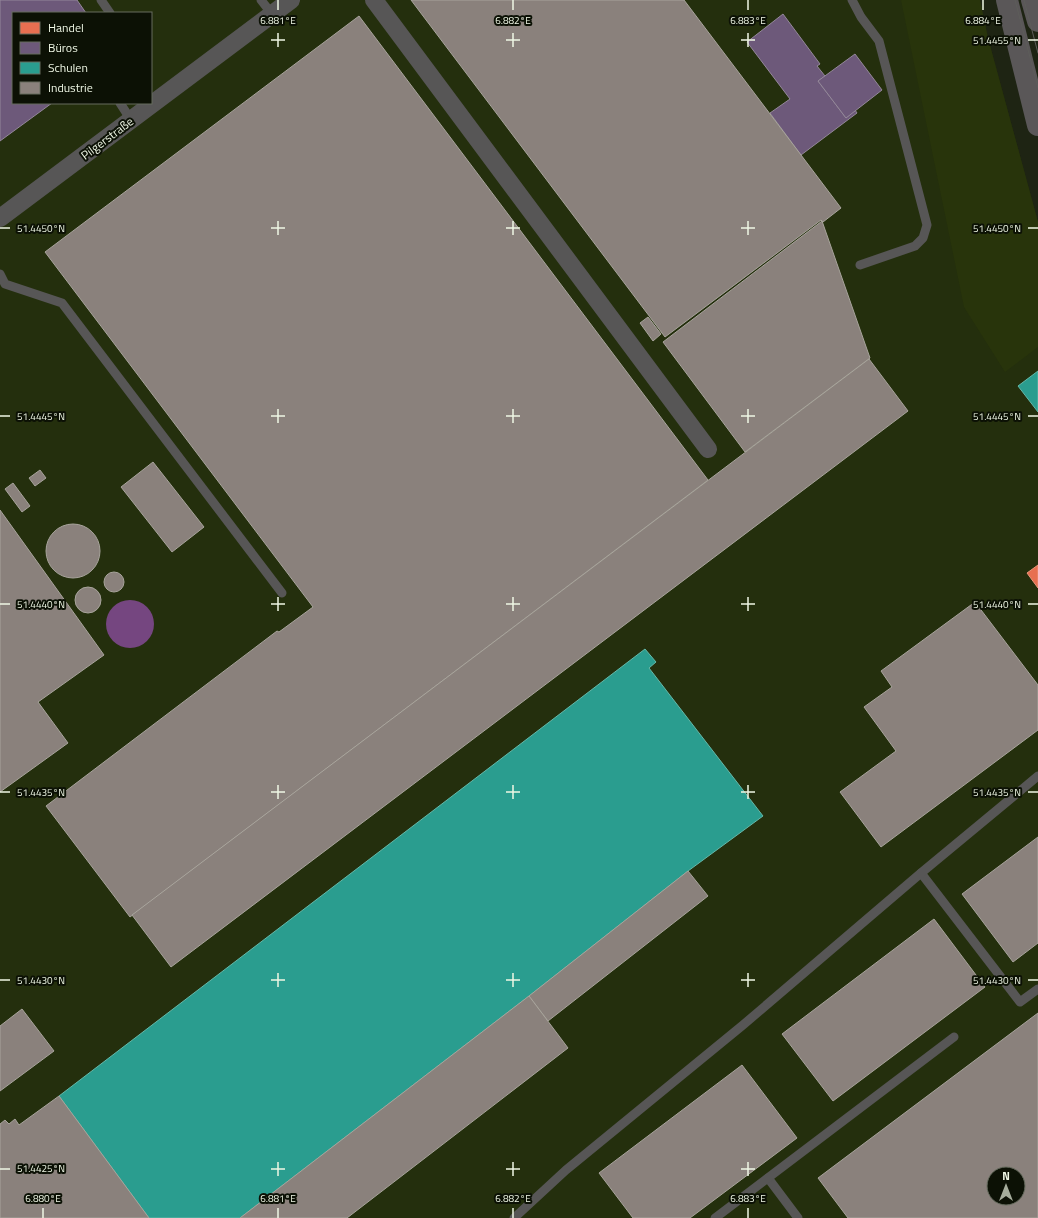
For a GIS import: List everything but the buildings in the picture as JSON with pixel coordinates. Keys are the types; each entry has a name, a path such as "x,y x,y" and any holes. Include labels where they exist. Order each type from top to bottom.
{"main road":[{"path":"1007,0 1038,125"},
{"path":"1032,0 1038,20"}],"street":[{"name":"Pilgerstraße","path":"0,218 291,0"},
{"path":"374,0 708,449"}],"lane":[{"path":"101,0 109,12"},
{"path":"261,0 272,14"},
{"path":"852,0 860,17 879,41 927,225 923,238 915,246 860,265"},
{"path":"121,104 131,120"},
{"path":"0,274 5,284 62,303 282,593"},
{"path":"514,1218 566,1170 743,1025 921,873 1038,776"},
{"path":"921,873 1020,1002 1038,988"},
{"path":"715,1218 954,1036"},
{"path":"768,1178 798,1218"}],"shaded area":[{"path":"0,0 980,0 988,38 1038,222 1038,1218 0,1218"},
{"path":"901,0 980,0 988,38 1038,222 1038,347 1005,372 964,307"},
{"path":"130,600 139,602 147,607 152,615 154,624 152,633 147,641 139,646 130,648 121,646 113,641 108,633 106,624 108,615 113,607 121,602"}],"tram line":[{"path":"1015,0 1038,88"},
{"path":"1024,0 1038,53"}]}
